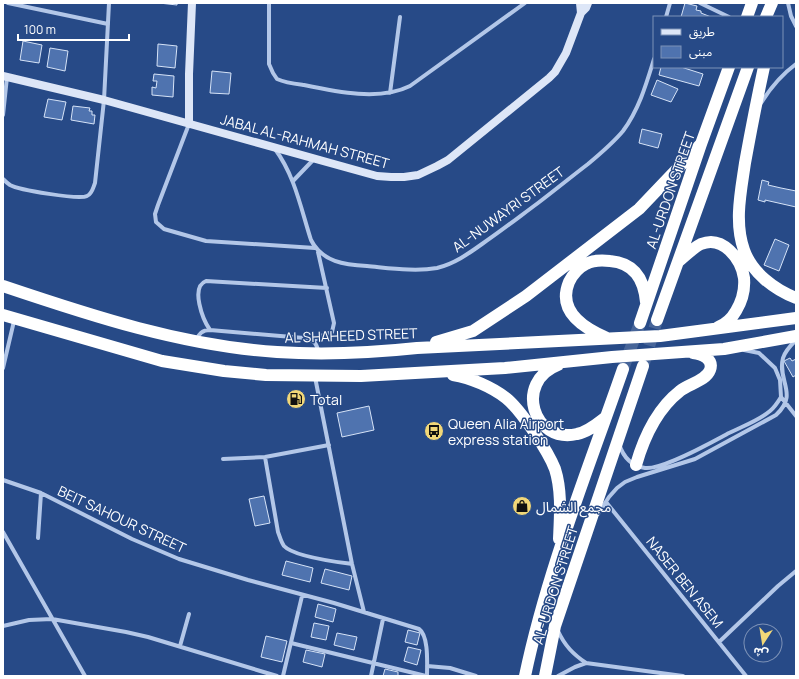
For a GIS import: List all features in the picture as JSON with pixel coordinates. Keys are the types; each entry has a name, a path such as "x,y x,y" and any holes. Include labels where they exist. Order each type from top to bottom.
{"highway":[{"path":"747,16 752,3"},
{"path":"766,16 772,3"},
{"path":"775,16 777,3"},
{"name":"AL-URDON STREET","path":"640,323 729,68"},
{"path":"657,320 748,68"},
{"path":"764,68 753,117 739,203 740,231 744,250 756,271 777,289 796,298"},
{"path":"417,348 473,331 523,299 638,209 701,144"},
{"path":"677,263 694,248 710,242 718,243 727,248 738,261 744,278 743,296 738,308 733,317 727,322 721,326 706,330"},
{"path":"610,339 586,328 570,310 566,301 566,290 571,278 577,270 587,263 596,260 615,261 626,265 636,273 643,283 647,305"},
{"name":"AL SHAHEED STREET","path":"3,286 111,321 196,341 256,351 317,354 381,352 417,348 660,336 706,330"},
{"path":"3,314 141,356 182,365 245,373 315,375 361,376 505,368 582,360 724,349 796,336"},
{"path":"706,330 796,318"},
{"path":"637,471 649,430 661,410 680,390 704,377 709,371 710,364 704,355 688,352"},
{"path":"582,360 564,363 553,367 540,377 533,394 535,412 545,426 550,430 569,436 584,432 606,417"},
{"name":"AL-URDON STREET","path":"545,676 555,626 617,439 643,366"},
{"name":"AL-URDON STREET","path":"525,676 559,552 623,368"},
{"path":"424,373 459,376 475,381 506,398 529,426 555,469 561,510 559,552"}],"street":[{"path":"8,3 108,24"},
{"path":"3,178 10,185 20,188 64,196 82,198 87,197 91,193 94,183 104,100 108,3"},
{"path":"192,3 189,74 189,124 158,205 156,222 164,229 206,240 315,248"},
{"path":"269,3 269,64 273,73 278,79 319,88 356,93 379,94 390,93 410,86 525,3"},
{"name":"JABAL AL-RAHMAH STREET","path":"580,3 581,13"},
{"name":"JABAL AL-RAHMAH STREET","path":"5,76 104,100 377,176 391,178 418,174 448,160 549,78 562,62 581,13 586,8 588,3"},
{"path":"666,16 670,3"},
{"path":"700,3 727,16"},
{"path":"788,3 791,16 796,26"},
{"path":"390,93 400,17"},
{"name":"AL-NUWAYRI STREET","path":"274,148 284,163 293,182 310,240 318,252 332,260 342,263 383,268 436,268 456,261 500,232 602,152 622,132 635,111 653,62"},
{"path":"753,117 774,84 786,71 796,64"},
{"path":"3,115 5,76"},
{"path":"293,182 305,167 315,158"},
{"path":"314,341 321,336 332,332 334,327 334,319 318,252"},
{"path":"210,330 203,318 200,304 199,287 200,284 206,280 327,288"},
{"path":"3,368 15,318"},
{"path":"196,341 201,332 210,330 304,338 314,341 318,349 317,354"},
{"path":"637,471 695,459 785,409 788,404 789,391 783,368 783,358 787,349 796,340"},
{"path":"585,536 606,502 617,488 637,471 673,461 763,416 777,404 781,397 780,380 775,368 759,353 724,349"},
{"path":"315,375 352,564 364,612"},
{"path":"781,397 796,416"},
{"path":"617,439 622,454 637,471"},
{"path":"223,459 265,457 329,445"},
{"path":"265,457 278,532 285,548 319,559 352,564"},
{"name":"BEIT SAHOUR STREET","path":"3,480 41,493 132,539 179,559 302,596 419,628 424,637 427,666"},
{"path":"38,538 41,493"},
{"name":"NASER BEN ASEM","path":"606,502 746,676"},
{"path":"3,532 85,676"},
{"path":"719,642 796,571"},
{"path":"283,676 302,596"},
{"path":"180,646 189,614"},
{"path":"3,626 29,620 52,619 126,632 180,646 277,676"},
{"path":"371,676 383,619"},
{"path":"555,626 566,647 574,655 586,663 683,676"},
{"path":"291,643 427,676 427,666 450,668 476,676"},
{"path":"558,676 574,667 586,663"}],"building":[{"path":"159,3 177,3 177,5"},
{"path":"685,3 697,6 696,10 701,11 701,13 708,16 681,16"},
{"path":"23,41 42,45 39,63 20,60"},
{"path":"158,44 177,46 175,68 157,66"},
{"path":"50,48 68,51 65,71 47,67"},
{"path":"661,68 684,68 703,74 699,86 659,75"},
{"path":"212,71 231,73 229,94 210,93"},
{"path":"154,74 174,76 173,97 152,95 152,87 156,88 157,81 153,81"},
{"path":"657,80 678,89 671,102 651,95"},
{"path":"48,99 66,102 62,120 44,117"},
{"path":"73,106 90,108 89,111 92,111 92,115 95,115 94,124 71,120"},
{"path":"642,129 662,134 658,148 639,143"},
{"path":"762,180 769,182 768,185 796,191 796,207 765,200 765,202 758,200"},
{"path":"775,239 789,245 779,271 764,265"},
{"path":"790,358 792,361 796,359 796,375 793,377 784,361"},
{"name":"Total","path":"290,394 304,397 303,403 289,401"},
{"path":"369,406 374,430 342,437 337,413"},
{"path":"264,496 270,523 255,526 249,499"},
{"path":"286,561 313,568 310,582 282,575"},
{"path":"325,569 352,576 349,590 321,583"},
{"path":"318,604 336,609 333,622 315,617"},
{"path":"314,623 329,626 326,640 311,637"},
{"path":"408,630 420,633 417,645 405,642"},
{"path":"337,633 357,637 354,650 334,645"},
{"path":"266,636 287,641 282,662 261,657"},
{"path":"408,647 421,650 417,665 404,661"},
{"path":"306,650 325,654 322,667 303,662"},
{"path":"385,669 398,672 398,676 383,676"}],"tunnel":[{"path":"644,363 657,320"},
{"path":"623,369 640,323"}],"place":[{"name":"Total","path":"296,399"},
{"name":"Queen Alia Airport express station","path":"434,431"},
{"name":"مجمع الشمال","path":"522,506"}]}
